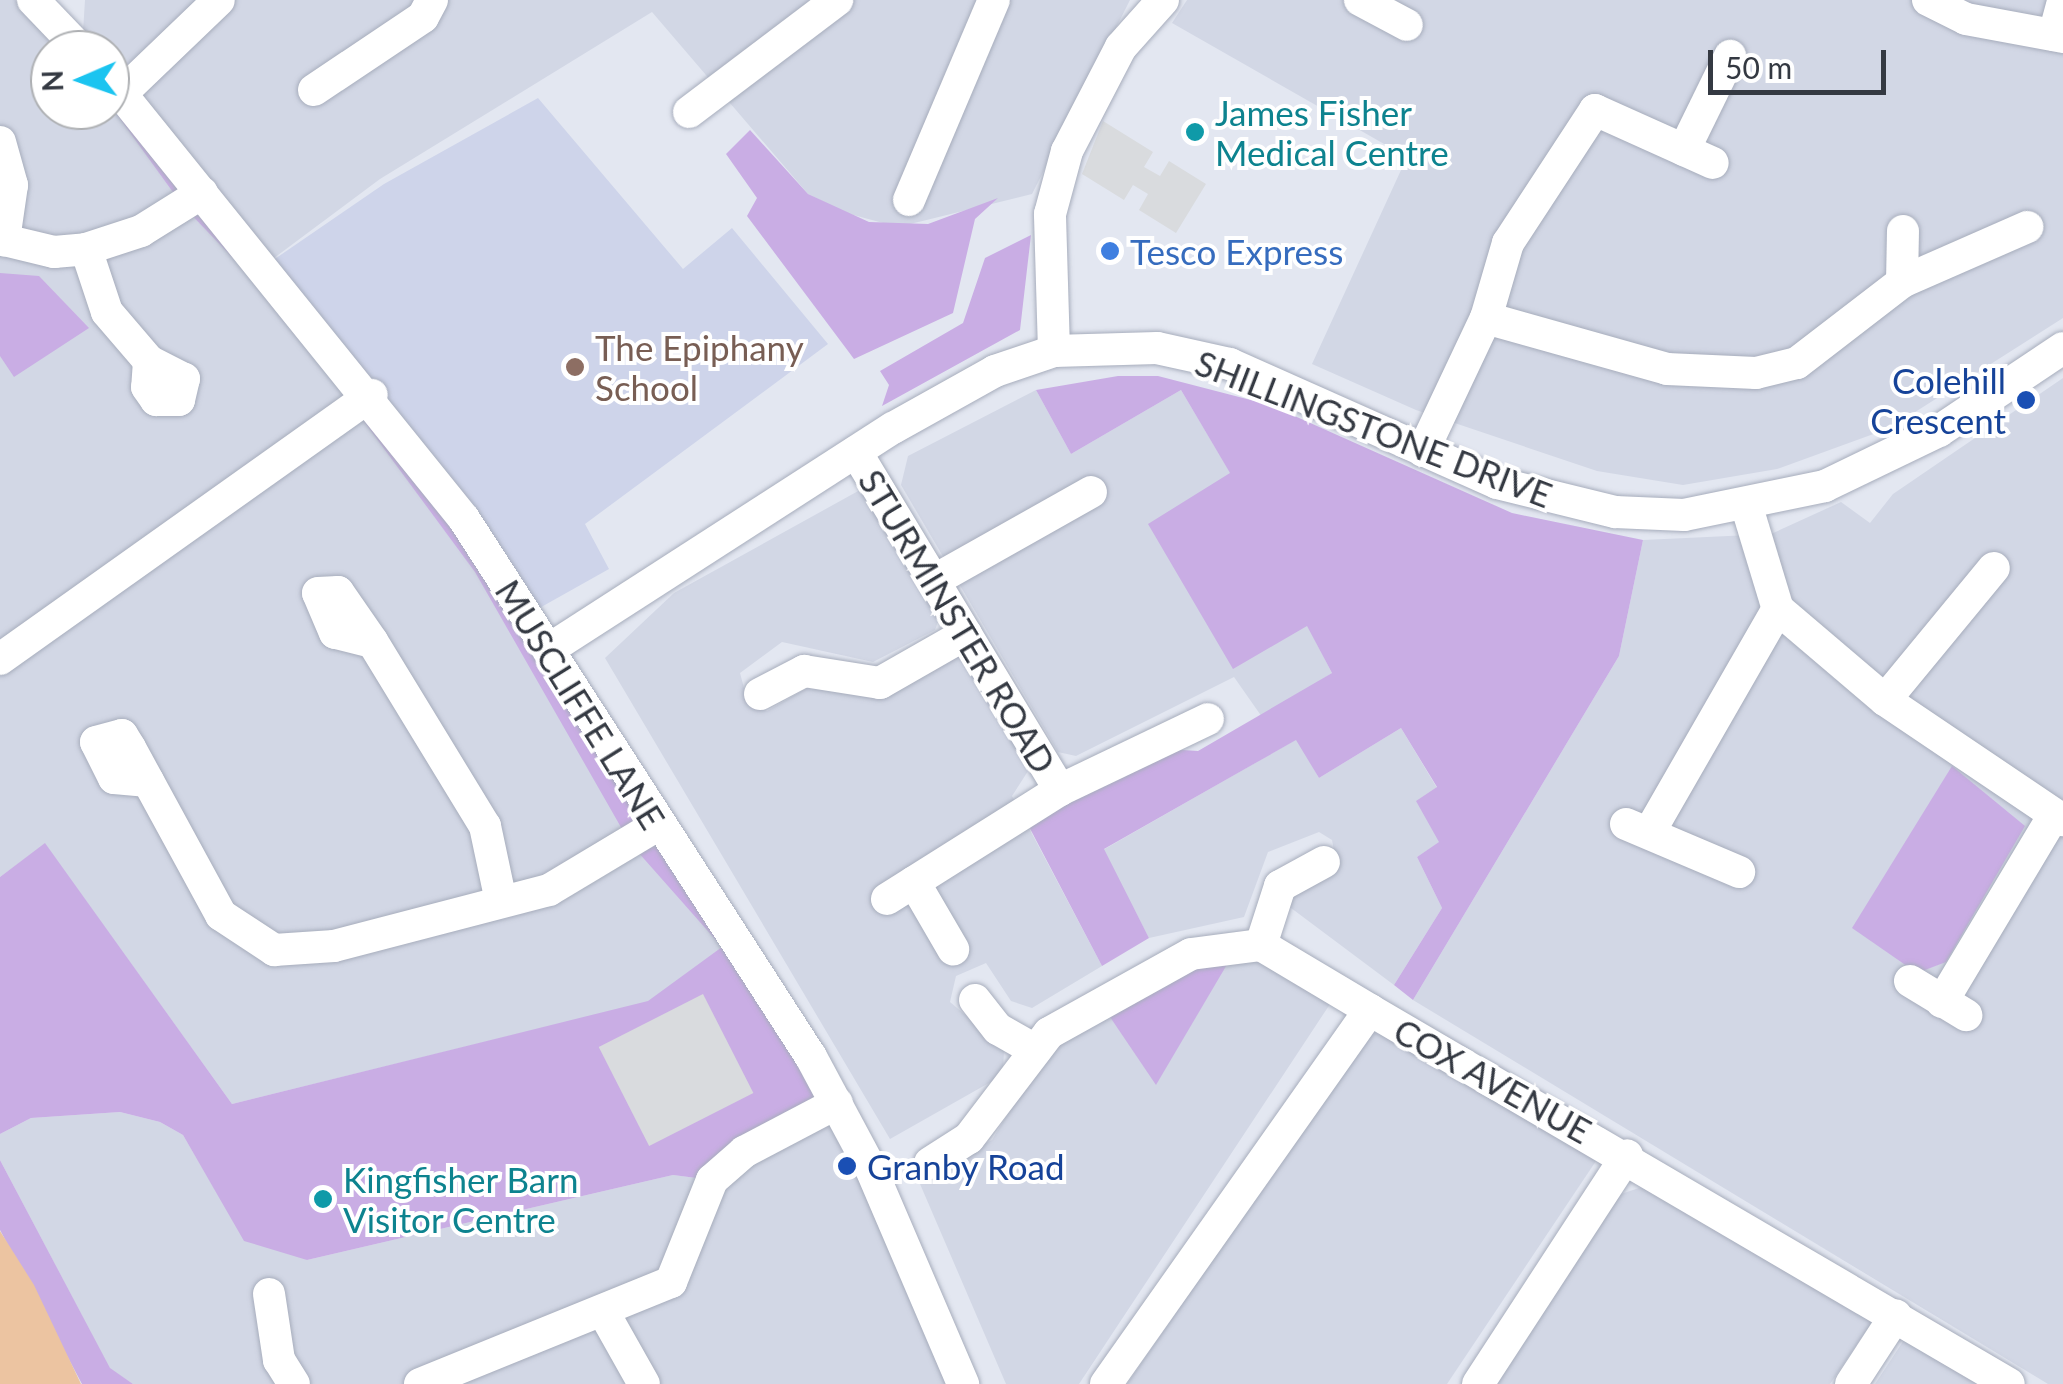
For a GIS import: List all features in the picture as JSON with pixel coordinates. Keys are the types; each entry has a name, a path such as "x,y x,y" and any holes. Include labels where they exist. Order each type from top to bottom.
{"street":[{"path":"33,0 62,30"},
{"path":"130,74 219,0"},
{"path":"689,112 838,0"},
{"path":"1054,351 1050,214 1066,151 1121,47 1164,0"},
{"path":"1360,0 1408,25"},
{"path":"1928,0 1966,19 2058,36 2063,2"},
{"path":"314,90 441,3"},
{"path":"910,200 978,5"},
{"path":"1423,450 1486,318 1508,243 1595,110 1698,156 1730,56"},
{"name":"MUSCLIFFE LANE","path":"130,103 372,395 548,650 656,826 837,1104 963,1384"},
{"path":"0,142 12,185 2,240 86,248 141,231 202,193"},
{"path":"1486,318 1666,369 1756,372 1836,340 1902,282 2027,227"},
{"path":"1902,282 1903,231"},
{"path":"86,248 107,312 149,362"},
{"name":"SHILLINGSTONE DRIVE","path":"548,650 856,452 995,370 1054,351 1156,348 1230,364 1497,483 1615,512 1684,515 1826,486 1939,431 2063,348"},
{"path":"0,659 372,395"},
{"name":"STURMINSTER ROAD","path":"856,452 1060,790"},
{"path":"934,580 1092,492"},
{"path":"1746,504 1778,610 1885,700 2058,819 1954,1008 1910,980"},
{"path":"1885,700 1994,568"},
{"path":"1739,872 1638,829 1778,610"},
{"path":"760,694 804,671 880,683 966,634"},
{"path":"372,642 484,826 501,901"},
{"path":"954,950 900,890 1060,790 1208,719"},
{"path":"148,782 221,915 270,949 334,946 550,890 656,826"},
{"path":"1260,945 1280,886 1324,862"},
{"path":"930,1163 969,1138 1035,1050 1151,970 1260,945 1370,1010"},
{"path":"975,1000 998,1030 1035,1050"},
{"name":"COX AVENUE","path":"1106,1384 1370,1010 1627,1155 2009,1384"},
{"path":"420,1384 604,1313 671,1282 722,1172 837,1104"},
{"path":"1478,1384 1627,1155"},
{"path":"269,1294 279,1360 294,1384"},
{"path":"604,1313 644,1384"},
{"path":"1851,1384 1896,1315"}],"shaded area":[{"path":"0,0 15,0 45,30 30,30 30,130 130,130 130,30 83,30 85,0 1130,0 1032,194 898,227 846,213 808,194 652,12 380,179 266,264 734,937 683,980 648,1002 232,1104 45,844 0,877"},
{"path":"1187,0 2063,0 2063,318 1890,428 1777,469 1683,485 1597,471 1416,410 1312,364 1407,157 1172,23"},
{"name":"The Epiphany School","path":"538,98 683,269 732,228 828,344 585,524 609,569 527,615 266,265 384,184"},
{"path":"1103,121 1153,152 1144,167 1160,176 1169,161 1206,184 1176,233 1139,210 1148,194 1133,185 1124,200 1082,174"},
{"path":"130,127 372,395 837,1103 712,1180 673,1175 307,1260 244,1241 183,1135 160,1122 120,1112 31,1118 0,1134 0,877 45,843 232,1104 648,1001 722,947 630,843 475,572 278,305 183,206 128,130"},
{"path":"750,130 808,194 869,222 928,224 998,198 975,219 953,313 854,359 747,216 757,198 726,154"},
{"path":"1031,235 1020,330 882,406 889,385 880,371 963,323 985,258"},
{"path":"0,273 39,276 89,328 14,377 0,356"},
{"path":"1118,376 1158,376 1270,405 1512,513 1643,540 1619,656 1413,1000 1394,985 1442,908 1417,857 1439,842 1416,801 1437,787 1401,728 1319,778 1296,740 1104,849 1149,938 1102,966 1025,819 1152,748 1198,751 1332,673 1307,626 1233,669 1148,524 1230,473 1181,390 1071,454 1036,390"},
{"path":"2063,378 2063,1384 2048,1384 1413,1000 1619,656 1643,540 1771,534 1841,502 1870,523 1893,494"},
{"path":"1036,390 1071,454 1181,390 1231,474 1149,525 1307,625 1332,673 1262,717 1234,677 1076,756 1058,752 901,485 908,456"},
{"path":"860,490 939,619 935,630 873,662 782,642 740,673 747,699 767,711 816,683 960,647 1030,768 1012,796 1102,966 1032,1008 1011,1001 986,963 956,976 950,1002 1004,1048 1003,1075 890,1139 605,658 674,593"},
{"path":"1401,728 1437,788 1440,842 1417,857 1442,908 1394,985 1283,902 1337,866 1332,840 1319,832 1268,852 1244,917 1149,938 1103,850 1297,739 1319,778"},
{"path":"1952,766 2025,826 1946,962 1917,973 1852,928"},
{"path":"1237,951 1334,998 1079,1384 1006,1384 917,1177 992,1140 1050,1044"},
{"path":"1232,956 1156,1085 1108,1014 1194,965"},
{"path":"703,994 753,1093 649,1146 599,1047"},
{"path":"1386,1032 1600,1155 1447,1384 1127,1384 1368,1034"},
{"path":"837,1103 963,1384 133,1384 110,1369 0,1160 0,1134 31,1118 120,1112 160,1122 183,1135 227,1210 307,1260 673,1175 712,1180"},
{"path":"0,1160 110,1368 133,1384 82,1384 0,1230"},
{"path":"1648,1185 1872,1322 1830,1384 1497,1384 1618,1195"},
{"path":"0,1231 34,1285 81,1384 0,1384"},
{"path":"1904,1340 1978,1384 1875,1384"}],"place":[{"name":"James Fisher Medical Centre","path":"1195,132"},
{"name":"Tesco Express","path":"1110,251"},
{"name":"The Epiphany School","path":"575,367"},
{"name":"Colehill Crescent","path":"2026,400"},
{"name":"Granby Road","path":"847,1166"},
{"name":"Kingfisher Barn Visitor Centre","path":"323,1199"}]}
